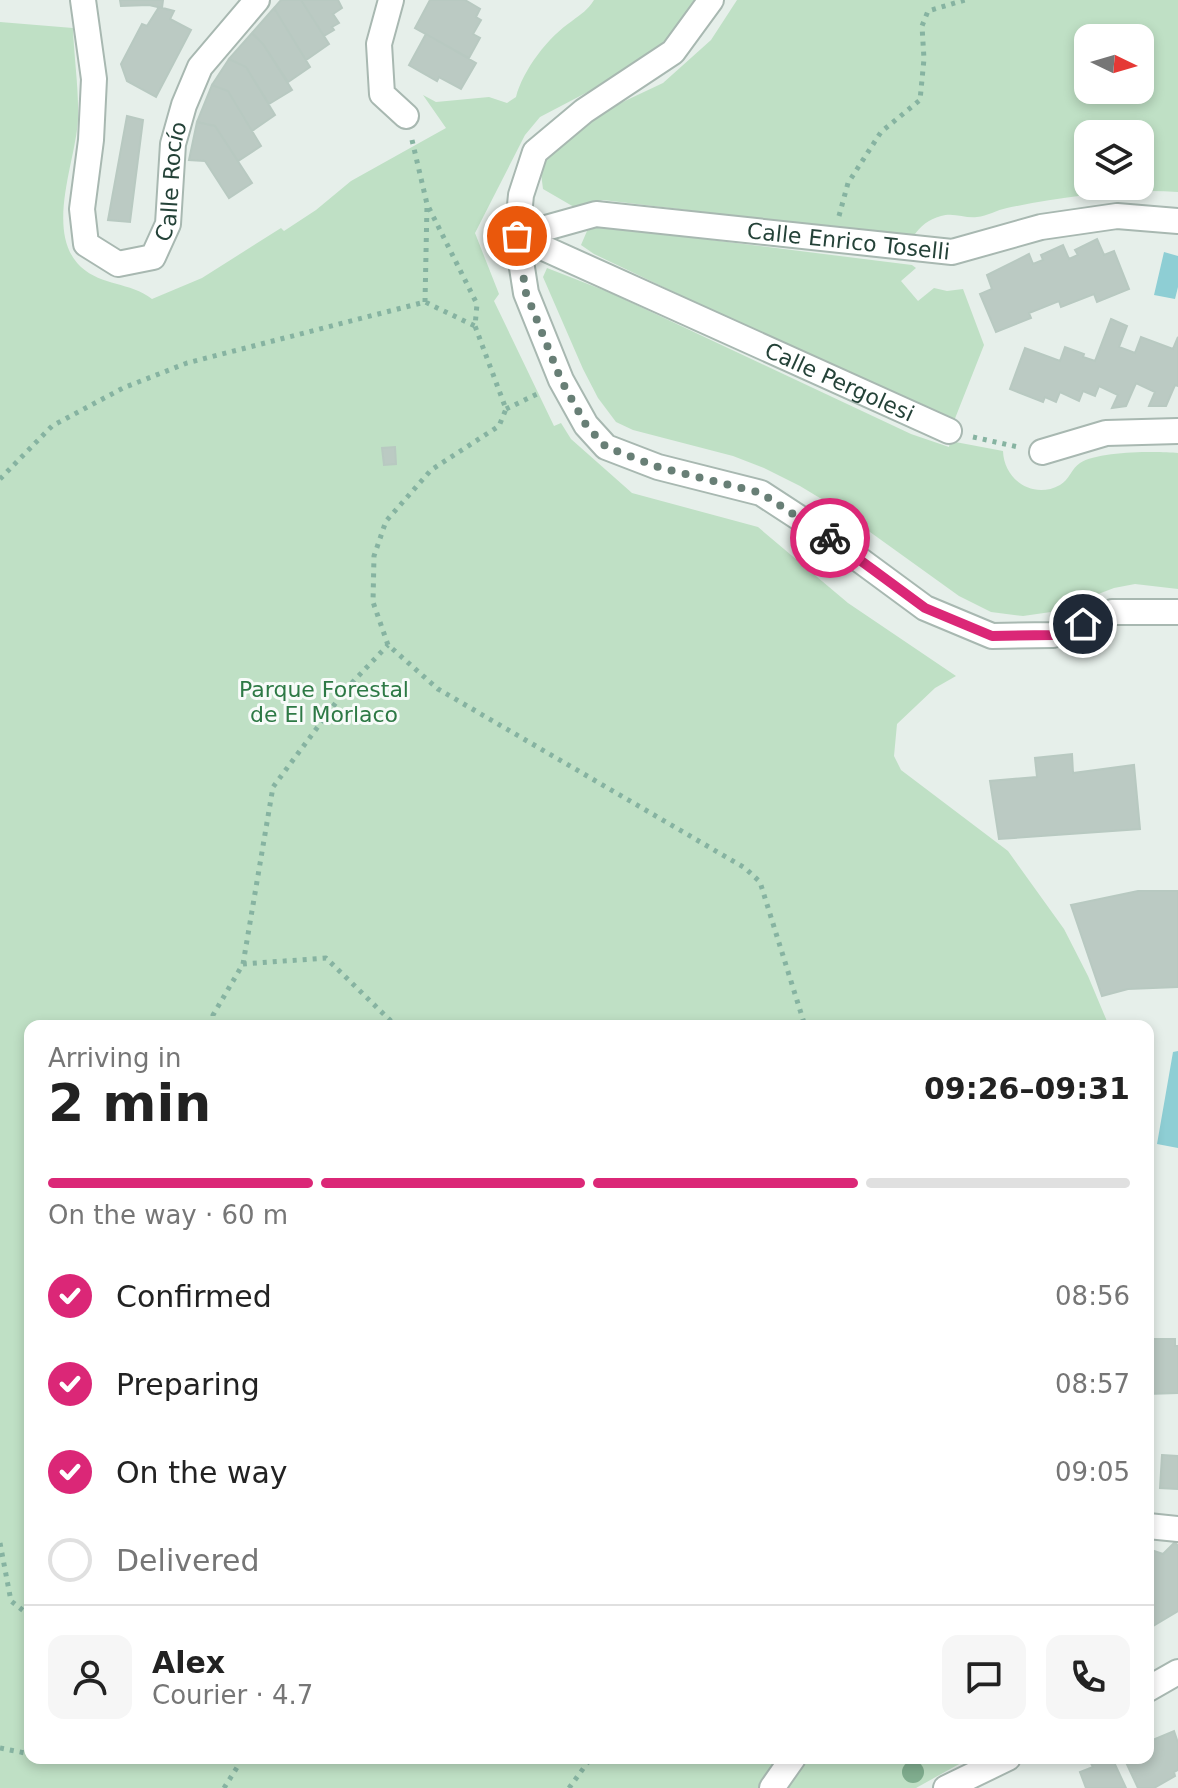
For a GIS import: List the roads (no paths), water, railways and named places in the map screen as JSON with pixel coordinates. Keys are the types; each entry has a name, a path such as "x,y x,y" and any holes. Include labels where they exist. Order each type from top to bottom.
{"street":[{"name":"Calle Rocío","path":"83,0 94,79 91,140 82,209 86,244 118,264 153,257 168,224 173,144 184,105 200,67 257,0"},
{"path":"391,0 379,44 382,94 406,116"},
{"path":"711,0 673,52 584,111 535,152 521,195 517,236 526,293 561,380 586,425 606,447 658,467 761,493 830,538 925,608 992,636 1053,635 1112,612 1178,612"},
{"name":"Calle Enrico Toselli","path":"517,236 596,214 952,252 1041,227 1117,216 1178,221"},
{"name":"Calle Pergolesi","path":"517,236 949,431"},
{"path":"1042,452 1106,433 1178,431"},
{"path":"1154,1527 1178,1529"},
{"path":"1154,1686 1178,1672"},
{"path":"772,1788 789,1764"},
{"path":"946,1788 996,1764"}],"water":[{"path":"1164,252 1178,256 1175,299 1154,295"},
{"path":"1178,1051 1178,1148 1157,1144 1173,1052"}],"park label":[{"name":"Parque Forestal de El Morlaco","path":"324,702"}]}
